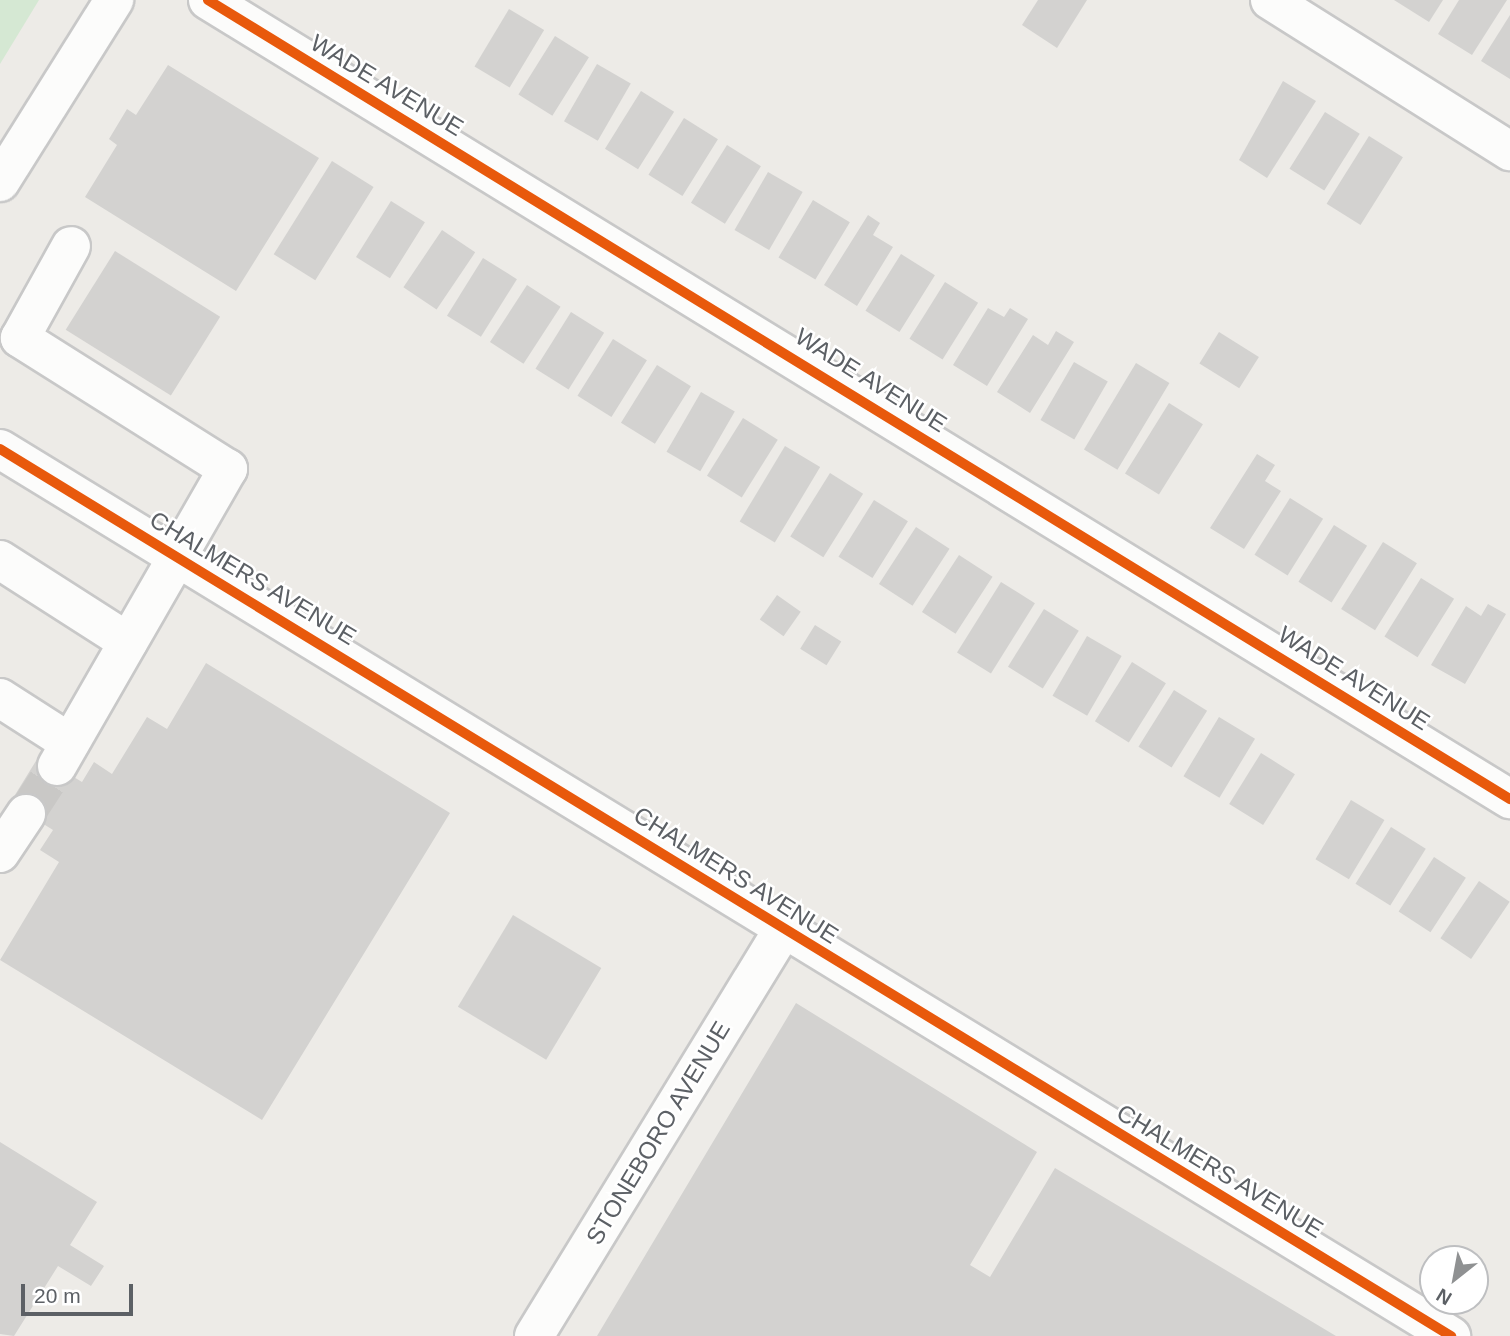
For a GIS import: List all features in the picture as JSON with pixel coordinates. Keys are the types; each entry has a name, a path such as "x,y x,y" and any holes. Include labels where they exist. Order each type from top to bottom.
{"street":[{"path":"0,182 114,0"},
{"name":"WADE AVENUE","path":"208,0 1510,799"},
{"path":"1270,0 1510,151"},
{"path":"0,698 64,755 176,556 229,469 20,338 71,246"},
{"name":"CHALMERS AVENUE","path":"0,450 1451,1336"},
{"path":"0,560 128,642"},
{"name":"STONEBORO AVENUE","path":"534,1336 783,929"}],"green space":[{"path":"0,0 39,0 0,64"}],"building":[{"path":"1038,0 1087,0 1057,48 1022,25"},
{"path":"1394,0 1443,0 1429,22"},
{"path":"1459,0 1507,0 1472,55 1438,34"},
{"path":"509,9 544,30 510,88 474,66"},
{"path":"1510,15 1510,79 1481,61"},
{"path":"555,36 589,57 552,116 518,95"},
{"path":"597,64 631,84 598,141 564,121"},
{"path":"168,65 319,158 236,291 85,197 117,145 109,139 127,109 136,115"},
{"path":"1283,81 1316,101 1267,178 1239,160"},
{"path":"641,91 674,112 638,169 605,149"},
{"path":"1325,112 1360,134 1324,191 1289,169"},
{"path":"684,118 718,139 682,196 648,175"},
{"path":"1369,136 1403,157 1361,225 1327,204"},
{"path":"727,145 761,166 725,224 691,203"},
{"path":"332,161 374,187 315,280 274,254"},
{"path":"768,172 803,192 769,250 734,230"},
{"path":"813,200 850,222 815,280 778,257"},
{"path":"391,201 425,222 390,278 356,257"},
{"path":"868,215 880,223 873,235 893,247 857,306 824,285"},
{"path":"442,230 475,252 437,310 403,287"},
{"path":"115,251 220,317 171,396 66,330"},
{"path":"901,254 935,275 899,332 865,311"},
{"path":"483,258 517,279 481,337 447,316"},
{"path":"945,282 978,303 943,359 909,339"},
{"path":"527,285 561,307 524,364 490,342"},
{"path":"988,308 1004,317 1010,308 1028,319 987,386 953,365"},
{"path":"571,312 604,333 569,389 535,369"},
{"path":"1056,331 1074,342 1030,413 997,392 1033,335 1048,345"},
{"path":"1219,332 1259,357 1239,388 1199,363"},
{"path":"613,339 647,360 611,417 577,396"},
{"path":"1074,362 1108,382 1074,440 1040,420"},
{"path":"1136,363 1169,383 1117,470 1084,450"},
{"path":"657,365 691,386 655,444 621,423"},
{"path":"701,392 735,412 700,471 666,452"},
{"path":"1169,403 1203,424 1159,495 1125,473"},
{"path":"743,418 778,440 742,497 707,476"},
{"path":"785,446 820,467 775,543 740,521"},
{"path":"1257,454 1275,465 1265,481 1281,491 1244,549 1210,528"},
{"path":"830,473 863,494 823,557 790,537"},
{"path":"1290,498 1323,519 1288,575 1254,555"},
{"path":"874,500 908,521 872,578 838,557"},
{"path":"1334,525 1367,546 1332,602 1298,582"},
{"path":"916,527 950,549 913,606 879,584"},
{"path":"1383,542 1417,563 1375,630 1341,609"},
{"path":"959,555 993,577 956,634 922,612"},
{"path":"1421,578 1454,599 1418,657 1384,637"},
{"path":"1001,582 1035,603 991,674 957,652"},
{"path":"777,595 801,612 784,636 760,620"},
{"path":"1488,604 1506,614 1465,684 1431,665 1466,606 1481,616"},
{"path":"1044,609 1079,631 1043,688 1008,667"},
{"path":"815,625 841,641 826,665 800,649"},
{"path":"1087,636 1122,656 1087,716 1052,696"},
{"path":"1132,662 1166,683 1129,743 1095,721"},
{"path":"206,663 450,813 262,1120 0,960 59,862 40,850 53,830 10,803 39,756 82,782 94,762 112,774 147,717 167,729"},
{"path":"1174,690 1207,711 1172,767 1138,747"},
{"path":"1219,717 1255,739 1219,798 1183,776"},
{"path":"1261,753 1295,774 1263,825 1229,804"},
{"path":"1351,800 1384,820 1349,879 1315,859"},
{"path":"1391,827 1426,849 1390,906 1355,884"},
{"path":"1434,857 1466,878 1430,932 1399,912"},
{"path":"1479,881 1510,902 1471,959 1440,938"},
{"path":"513,915 601,968 546,1060 458,1007"},
{"path":"796,1003 1037,1152 970,1265 990,1277 1055,1168 1336,1336 597,1336"},
{"path":"0,1142 97,1202 70,1245 104,1266 91,1286 58,1266 14,1336 0,1334"}],"tunnel":[{"path":"26,814 57,766"}],"cycle path":[{"path":"208,0 1510,799"},
{"path":"0,449 1451,1336"}]}
